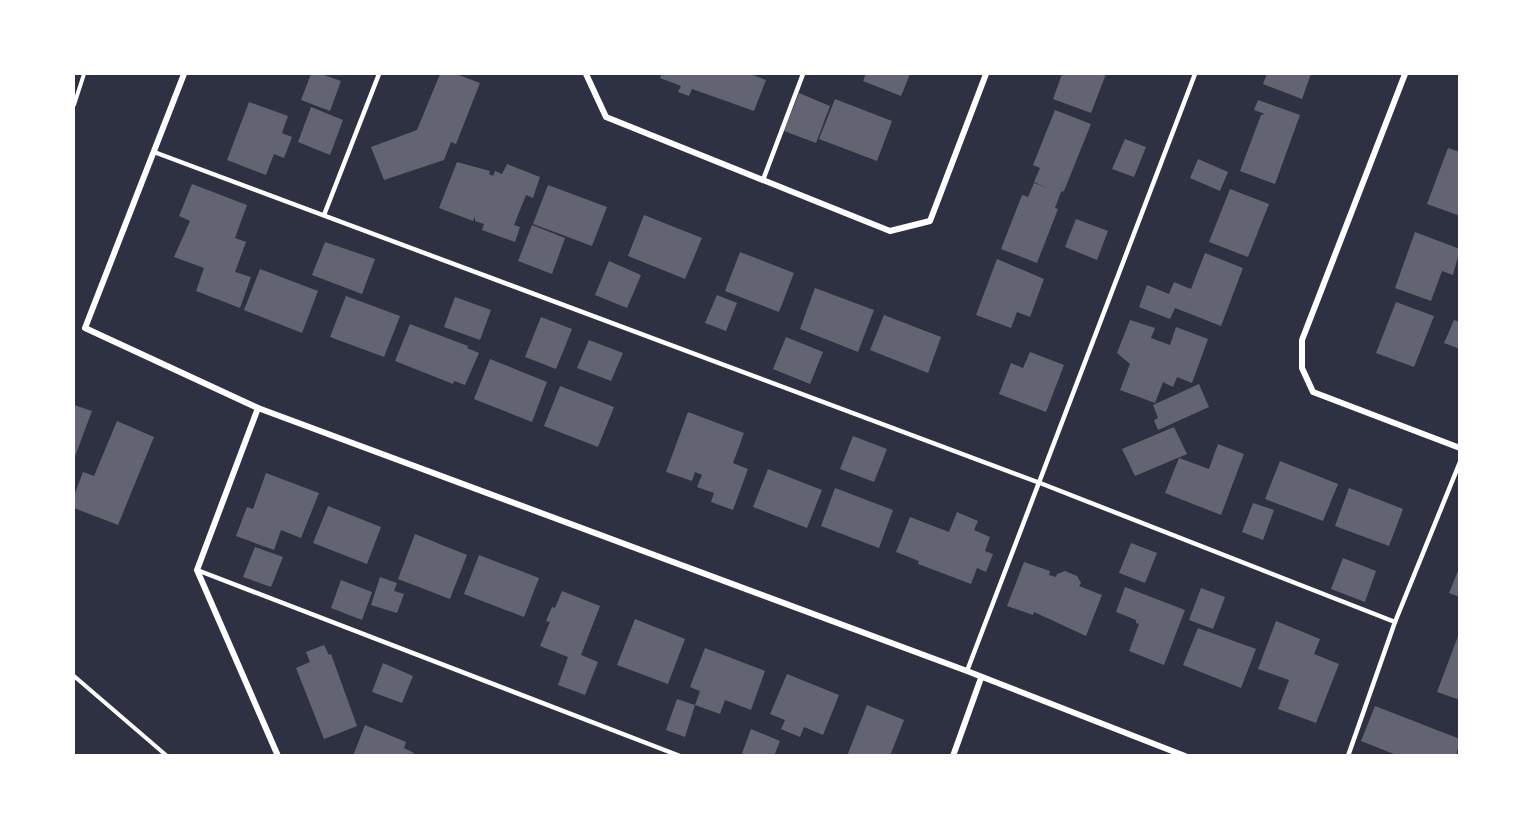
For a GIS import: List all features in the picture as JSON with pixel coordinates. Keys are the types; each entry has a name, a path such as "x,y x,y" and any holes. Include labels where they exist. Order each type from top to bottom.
{"street":[{"path":"184,74 85,328 258,408 967,671 1185,756"},
{"path":"586,74 606,117 890,231 930,221 986,74"},
{"path":"1405,74 1302,340 1302,368 1313,392 1460,448"},
{"path":"258,408 197,570 278,756"},
{"path":"953,756 981,678"}],"lane":[{"path":"324,215 379,74"},
{"path":"764,180 803,74"},
{"path":"967,671 1195,74"},
{"path":"154,152 1040,483 1395,622"},
{"path":"1348,756 1395,622 1460,462"},
{"path":"197,570 680,756"}],"path":[{"path":"74,105 84,74"},
{"path":"74,676 166,756"}],"building":[{"path":"311,74 321,74 341,81 330,111 301,100"},
{"path":"440,74 456,74 480,83 456,144 451,142 444,160 384,180 371,147 417,130"},
{"path":"662,74 750,74 766,80 754,111 692,89 689,96 678,92 681,86 660,78"},
{"path":"866,74 910,74 901,96 863,81"},
{"path":"1062,74 1106,74 1091,113 1053,99"},
{"path":"1267,74 1311,74 1302,99 1263,84"},
{"path":"799,93 830,106 816,143 784,131"},
{"path":"835,99 892,121 877,161 819,139"},
{"path":"1258,100 1300,115 1275,184 1240,171 1261,115 1265,114 1254,110"},
{"path":"249,102 288,116 282,133 292,137 284,158 274,154 266,175 227,160"},
{"path":"311,107 343,120 330,155 298,142"},
{"path":"1055,110 1091,124 1064,191 1061,192 1055,208 1058,209 1037,263 1001,249 1022,195 1028,197 1034,183 1047,188 1034,182 1040,168 1033,165"},
{"path":"1125,139 1146,147 1134,177 1112,169"},
{"path":"1448,148 1460,152 1460,216 1427,204"},
{"path":"1198,159 1228,172 1220,191 1190,178"},
{"path":"457,162 490,171 489,174 493,176 495,171 502,174 507,164 540,177 533,198 526,195 514,225 520,227 515,242 482,230 484,224 475,221 475,216 473,221 439,208"},
{"path":"192,184 247,205 235,238 246,242 235,272 251,277 240,308 196,291 204,268 174,257 190,221 179,216"},
{"path":"548,185 607,207 592,246 533,224"},
{"path":"1230,189 1269,204 1248,257 1209,242"},
{"path":"644,215 702,238 685,279 628,256"},
{"path":"1076,219 1108,231 1097,260 1065,247"},
{"path":"532,225 565,238 552,274 518,261"},
{"path":"1415,232 1460,249 1453,275 1442,271 1431,301 1395,288"},
{"path":"325,242 375,259 362,294 312,275"},
{"path":"740,252 794,273 779,312 725,291"},
{"path":"1205,253 1243,268 1221,326 1175,308 1170,319 1139,307 1147,285 1169,294 1174,282 1191,289"},
{"path":"997,259 1044,279 1030,317 1017,312 1011,328 976,315"},
{"path":"609,261 641,275 627,308 595,295"},
{"path":"260,269 318,291 302,333 244,310"},
{"path":"815,288 874,310 858,352 800,329"},
{"path":"717,295 737,303 726,331 705,323"},
{"path":"346,296 400,316 384,357 330,337"},
{"path":"455,297 491,310 480,340 444,327"},
{"path":"1396,302 1434,316 1414,367 1376,353"},
{"path":"884,315 941,337 928,373 870,350"},
{"path":"541,317 572,329 556,369 525,357"},
{"path":"1130,320 1155,328 1151,338 1170,345 1176,327 1208,339 1192,383 1177,377 1173,387 1163,382 1155,403 1120,390 1130,364 1117,353"},
{"path":"1454,320 1460,322 1460,349 1444,343"},
{"path":"410,324 468,346 467,348 479,353 465,385 454,381 453,384 395,361"},
{"path":"786,337 823,352 810,384 773,369"},
{"path":"589,340 623,353 611,381 577,368"},
{"path":"1030,352 1064,365 1046,412 999,394 1011,363 1023,368"},
{"path":"490,359 547,382 532,422 474,399"},
{"path":"1199,384 1209,407 1158,430 1154,420 1158,418 1153,405"},
{"path":"560,386 614,407 598,447 544,426"},
{"path":"74,405 92,411 74,459"},
{"path":"688,412 744,433 733,463 748,469 733,510 711,502 714,493 697,487 702,475 695,472 692,481 666,472"},
{"path":"117,421 154,437 118,525 74,508 74,496 83,472 94,476"},
{"path":"1174,427 1187,454 1135,476 1122,449"},
{"path":"853,436 887,449 874,482 840,469"},
{"path":"1218,444 1244,454 1221,515 1165,493 1179,458 1209,469"},
{"path":"1280,461 1338,484 1323,521 1265,499"},
{"path":"768,469 822,490 807,528 753,507"},
{"path":"266,473 319,493 301,538 281,530 274,550 236,536 247,507 253,509"},
{"path":"835,488 893,510 879,548 821,526"},
{"path":"1349,488 1403,509 1389,546 1335,526"},
{"path":"1253,503 1274,510 1263,540 1242,532"},
{"path":"328,506 381,527 367,564 313,543"},
{"path":"957,512 978,521 974,530 990,537 985,551 993,554 986,572 977,568 971,584 918,564 919,561 896,552 910,517 949,532"},
{"path":"415,534 467,555 450,599 398,579"},
{"path":"1131,543 1157,553 1145,583 1119,573"},
{"path":"255,547 283,557 271,587 243,577"},
{"path":"479,555 539,578 524,617 464,594"},
{"path":"1343,558 1376,571 1365,602 1331,589"},
{"path":"1024,562 1050,571 1049,575 1056,577 1057,574 1065,571 1077,576 1081,583 1079,586 1102,595 1086,636 1034,612 1033,615 1007,606"},
{"path":"1460,566 1460,597 1449,593"},
{"path":"380,577 397,583 394,591 404,594 397,613 371,605"},
{"path":"341,580 372,592 362,620 331,608"},
{"path":"1125,587 1185,610 1164,665 1129,651 1139,624 1136,620 1116,612"},
{"path":"1201,588 1225,597 1213,629 1189,620"},
{"path":"562,591 600,606 581,655 598,662 585,695 558,685 568,657 540,646 550,622 546,621 552,607 555,608"},
{"path":"635,619 685,639 668,684 617,665"},
{"path":"1276,621 1320,639 1314,654 1339,664 1316,723 1278,709 1289,680 1258,669"},
{"path":"1198,628 1256,649 1241,688 1183,665"},
{"path":"1460,631 1460,700 1437,692"},
{"path":"324,645 329,655 331,654 357,726 324,739 296,668 310,662 306,652"},
{"path":"705,648 765,671 751,710 725,700 720,714 695,705 700,691 690,687"},
{"path":"383,663 413,676 402,703 372,692"},
{"path":"787,674 839,695 823,735 804,727 800,737 781,729 785,720 770,714"},
{"path":"677,699 695,705 685,737 666,730"},
{"path":"867,705 904,720 890,756 847,756"},
{"path":"1375,706 1460,739 1456,756 1399,756 1361,741"},
{"path":"365,725 406,742 404,748 414,753 413,756 353,756"},
{"path":"751,729 780,741 774,756 741,756"}]}
